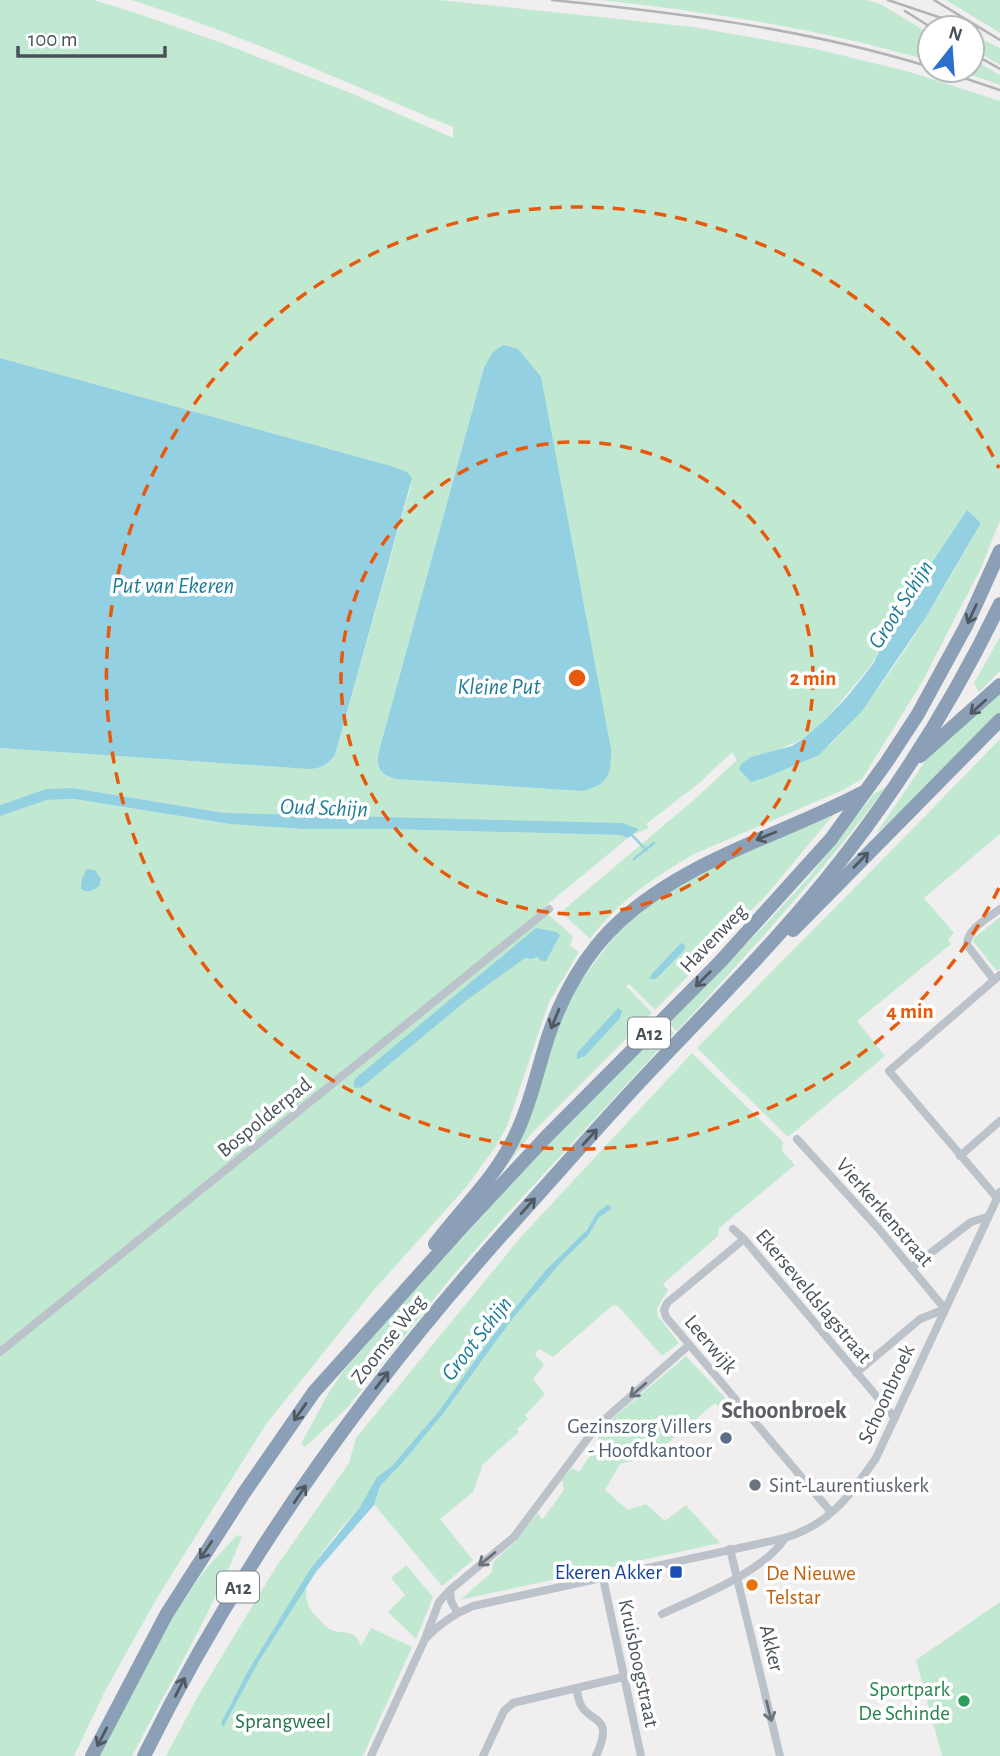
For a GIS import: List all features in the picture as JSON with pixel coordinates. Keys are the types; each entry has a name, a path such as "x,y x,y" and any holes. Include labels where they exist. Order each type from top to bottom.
{"highway":[{"name":"Havenweg","path":"391,1304 547,1136 728,954 831,839 918,714 966,626 1000,551"},
{"name":"Havenweg","path":"726,993 820,886 876,814 933,729 964,676 1000,604"},
{"path":"391,1304 445,1231 501,1163 522,1122 548,1037 565,994 587,960 617,924 687,872 829,810 896,773 955,727 1000,685"},
{"path":"726,993 757,968 1000,720"},
{"name":"Zoomse Weg","path":"146,1753 204,1640 267,1542 371,1394 507,1230 651,1070 726,993"},
{"name":"Zoomse Weg","path":"92,1756 156,1632 244,1493 314,1392 391,1304"}],"street":[{"name":"Bospolderpad","path":"0,1352 549,909"},
{"path":"999,1195 960,1156 889,1071 997,978 966,941 971,933 1000,909"},
{"path":"960,1156 1000,1121"},
{"name":"Vierkerkenstraat","path":"797,1139 945,1309"},
{"name":"Schoonbroek","path":"371,1756 425,1639 439,1624 457,1612 473,1606 785,1538 817,1526 854,1491 868,1469 895,1418 999,1195"},
{"path":"911,1268 971,1222 988,1217"},
{"name":"Ekerseveldslagstraat","path":"733,1229 895,1418"},
{"name":"Leerwijk","path":"744,1239 667,1303 664,1310 666,1317 831,1512"},
{"name":"Schoonbroek","path":"856,1373 920,1319 945,1309"},
{"path":"425,1639 439,1602 514,1537 597,1426 689,1345"},
{"name":"Schoonbroek","path":"662,1614 736,1577 777,1552 785,1538"},
{"name":"Akker","path":"730,1549 779,1756"},
{"name":"Kruisboogstraat","path":"603,1578 640,1756"},
{"path":"450,1590 451,1601 457,1612"},
{"path":"483,1756 504,1711 513,1703 623,1677"},
{"path":"577,1689 579,1706 601,1724 602,1742 596,1756"}],"green space":[{"path":"0,0 94,0 222,43 353,94 453,138 453,127 253,44 131,0 439,0 693,27 812,48 916,74 916,84 947,84 1000,101 1000,520 980,570 921,684 862,779 841,791 694,854 638,891 600,926 590,939 561,912 737,760 732,752 697,785 646,824 649,828 632,835 225,813 72,788 46,789 0,805 0,748 308,769 326,764 335,755 411,485 391,466 0,358","holes":["484,368 583,791 395,779 385,775 379,766 379,751","967,510 981,523 893,667 874,694 830,745 780,749 803,739 827,718 872,664 895,618"]},
{"path":"600,0 868,0 882,5 916,26 916,57 807,31 683,10"},
{"path":"946,0 1000,0 1000,33 986,24 986,14 969,14"},
{"path":"986,41 1000,48 1000,65 986,56"},
{"path":"986,67 1000,75 1000,85 986,80"},
{"path":"1000,637 1000,671 979,692 974,683"},
{"path":"1000,691 1000,713 879,832 926,760"},
{"path":"1000,739 1000,834 924,898 954,933 948,940 951,944 857,1021 885,1056 788,1137 697,1048"},
{"path":"887,786 811,881 677,1031 668,1023 764,926 809,877 874,794"},
{"path":"74,799 230,824 303,829 620,835 628,838 544,907 549,915 573,936 570,946 579,952 549,1002 507,1126 496,1146 467,1186 373,1291 266,1424 157,1598 105,1691 74,1756 0,1756 0,816 47,800"},
{"path":"834,814 763,899 714,945 655,1010 629,984 626,986 652,1013 531,1134 507,1165 561,1018 580,982 617,933 677,883"},
{"path":"1000,917 1000,969 997,971 973,941"},
{"path":"666,1025 674,1033 449,1280 348,1407 305,1447 301,1444 329,1392 345,1369 392,1315 541,1152"},
{"name":"Sprangweel","path":"692,1053 783,1142 782,1151 795,1165 719,1228 718,1236 663,1284 668,1290 657,1308 658,1316 679,1343 662,1356 618,1306 613,1305 553,1357 539,1349 535,1354 544,1365 533,1379 545,1394 525,1415 528,1419 517,1429 519,1432 483,1464 473,1492 440,1519 473,1560 442,1586 368,1497 334,1537 312,1570 307,1586 307,1601 315,1615 331,1630 353,1634 361,1646 371,1628 412,1647 363,1756 166,1756 202,1689 276,1567 349,1463 356,1438 521,1237"},
{"path":"686,1356 729,1402 721,1409 715,1403 655,1454 620,1464 605,1490 628,1510 646,1504 665,1521 686,1505 720,1543 460,1600 491,1573 494,1561 515,1542 538,1513 542,1520 564,1490 562,1479 572,1468 579,1472 597,1446 599,1430"},
{"path":"237,1535 242,1537 217,1593 132,1756 98,1756 169,1622 204,1571"},
{"path":"406,1565 433,1597 416,1639 388,1612 405,1595 391,1578"},
{"name":"Sportpark De Schinde","path":"1000,1602 1000,1756 942,1756 916,1660"}],"water":[{"name":"Kleine Put","path":"503,345 518,349 541,377 611,749 607,777 598,785 583,791 395,779 382,772 378,761 484,368 492,353"},
{"name":"Put van Ekeren","path":"0,358 391,466 407,472 412,478 335,755 326,764 308,769 0,748"},
{"path":"967,510 981,523 926,617 862,711 819,755 751,782 739,769 741,764 751,757 792,746 827,718 847,697 873,664 895,618"},
{"path":"72,788 225,813 622,823 639,829 628,838 620,835 303,829 230,824 74,799 47,800 0,816 0,805 46,789"},
{"path":"87,869 95,870 101,879 99,886 88,891 81,889"},
{"path":"536,928 560,935 546,961 537,957 525,958 467,1000 362,1087 355,1088 353,1084 356,1078"},
{"path":"681,943 685,945 685,949 656,979 650,979 651,975"},
{"path":"618,1008 622,1011 620,1018 585,1056 577,1059 577,1053"},
{"path":"607,1205 611,1206 610,1210 599,1217 588,1236 564,1259 513,1318 442,1415 380,1486 374,1505 316,1572 259,1661 223,1727 221,1723 248,1671 311,1568 360,1507 377,1477 392,1466 439,1411 494,1334 545,1271 587,1230 597,1213"}],"waterway":[{"name":"Oud Schijn","path":"631,834 646,850"},
{"name":"Oud Schijn","path":"634,859 654,843"}],"railway":[{"path":"552,0 743,24 837,42 916,63"},
{"path":"888,0 930,14"},
{"path":"934,0 1000,40"},
{"path":"905,11 916,18"},
{"path":"986,61 1000,69"},
{"path":"982,84 1000,90"}],"place":[{"name":"Gezinszorg Villers - Hoofdkantoor","path":"726,1438"},
{"name":"Sint-Laurentiuskerk","path":"755,1485"},
{"name":"Ekeren Akker","path":"676,1572"},
{"name":"De Nieuwe Telstar","path":"752,1585"},
{"name":"Sportpark De Schinde","path":"964,1701"}],"district":[{"name":"Schoonbroek","path":"784,1410"}],"water label":[{"name":"Groot Schijn","path":"900,604"},
{"name":"Groot Schijn","path":"476,1338"}]}
